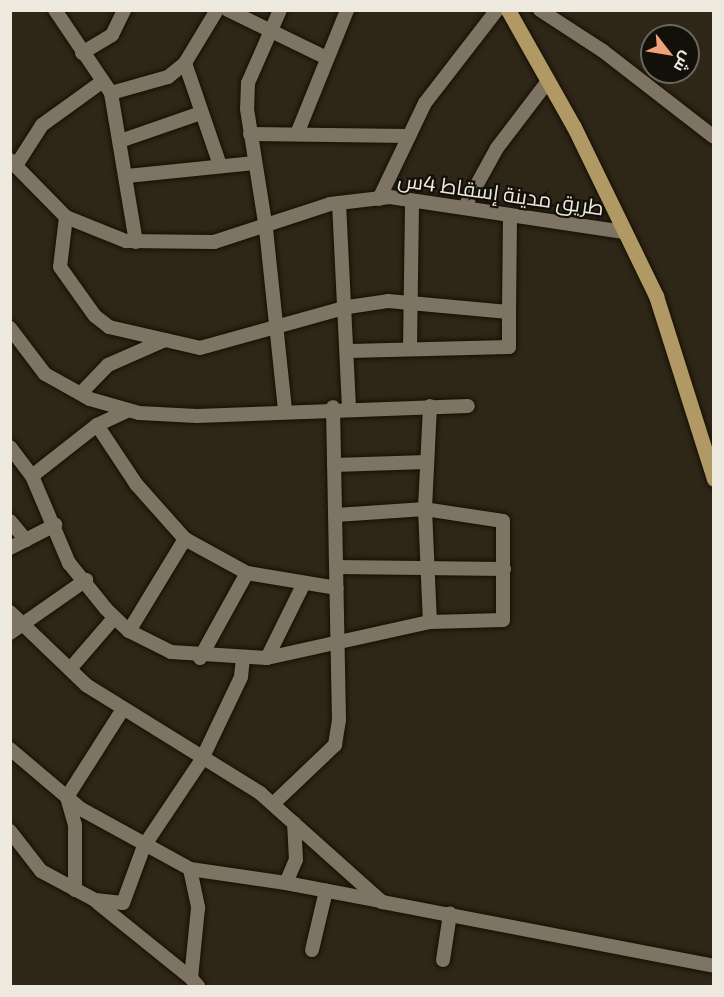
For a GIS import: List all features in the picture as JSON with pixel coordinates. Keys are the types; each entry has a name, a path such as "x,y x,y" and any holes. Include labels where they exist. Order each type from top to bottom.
{"main road":[{"path":"508,10 548,81 656,296 714,479"}],"street":[{"path":"82,53 112,35 124,10"},
{"path":"111,93 168,77 185,63 217,10"},
{"path":"228,10 271,27 325,57"},
{"path":"280,10 248,83 250,134 266,229 278,326 285,410"},
{"path":"297,134 325,57 347,10"},
{"path":"379,199 425,103 497,10"},
{"path":"540,10 603,51 714,137"},
{"path":"57,12 82,53 111,93 136,242"},
{"path":"185,63 220,165"},
{"path":"14,162 42,125 103,81"},
{"path":"464,208 492,156 548,81"},
{"path":"120,141 201,113"},
{"path":"250,134 409,136"},
{"name":"طريق مدينة إسقاط 4س","path":"14,162 66,217 136,242 214,242 266,229 339,203 379,199 412,201 625,232"},
{"path":"126,176 254,163"},
{"path":"410,349 412,201"},
{"path":"339,203 348,307 349,406"},
{"path":"66,217 60,267 70,287 109,327 200,348 348,307 409,303 509,312"},
{"path":"349,351 508,347 510,217"},
{"path":"10,328 45,374 81,393 129,410 197,416 349,406 468,406"},
{"path":"81,393 108,365 165,340"},
{"path":"429,406 425,509 430,622"},
{"path":"273,804 335,745 338,642 333,407"},
{"path":"32,476 97,425 129,410"},
{"path":"97,425 135,484 185,539 248,573 303,585 337,588"},
{"path":"10,447 32,476 69,563 86,580 114,618 129,631 171,652 200,658 267,658 430,622 503,620 503,521 425,509 336,515"},
{"path":"334,465 427,462"},
{"path":"10,520 26,540"},
{"path":"10,548 54,525"},
{"path":"129,631 185,539"},
{"path":"337,567 504,569"},
{"path":"200,658 248,573"},
{"path":"16,629 86,580"},
{"path":"267,658 303,585"},
{"path":"10,612 16,629 123,710 201,762 273,804 382,902"},
{"path":"70,669 114,618"},
{"path":"94,900 123,903 144,846 201,762 241,677 243,658"},
{"path":"75,890 75,825 67,797 123,710"},
{"path":"10,749 67,797 144,846 190,869 286,883 714,966"},
{"path":"286,883 296,860 294,823"},
{"path":"10,831 41,871 94,900 194,982"},
{"path":"190,869 198,908 194,982"},
{"path":"312,950 326,891"},
{"path":"443,960 450,914"}]}
